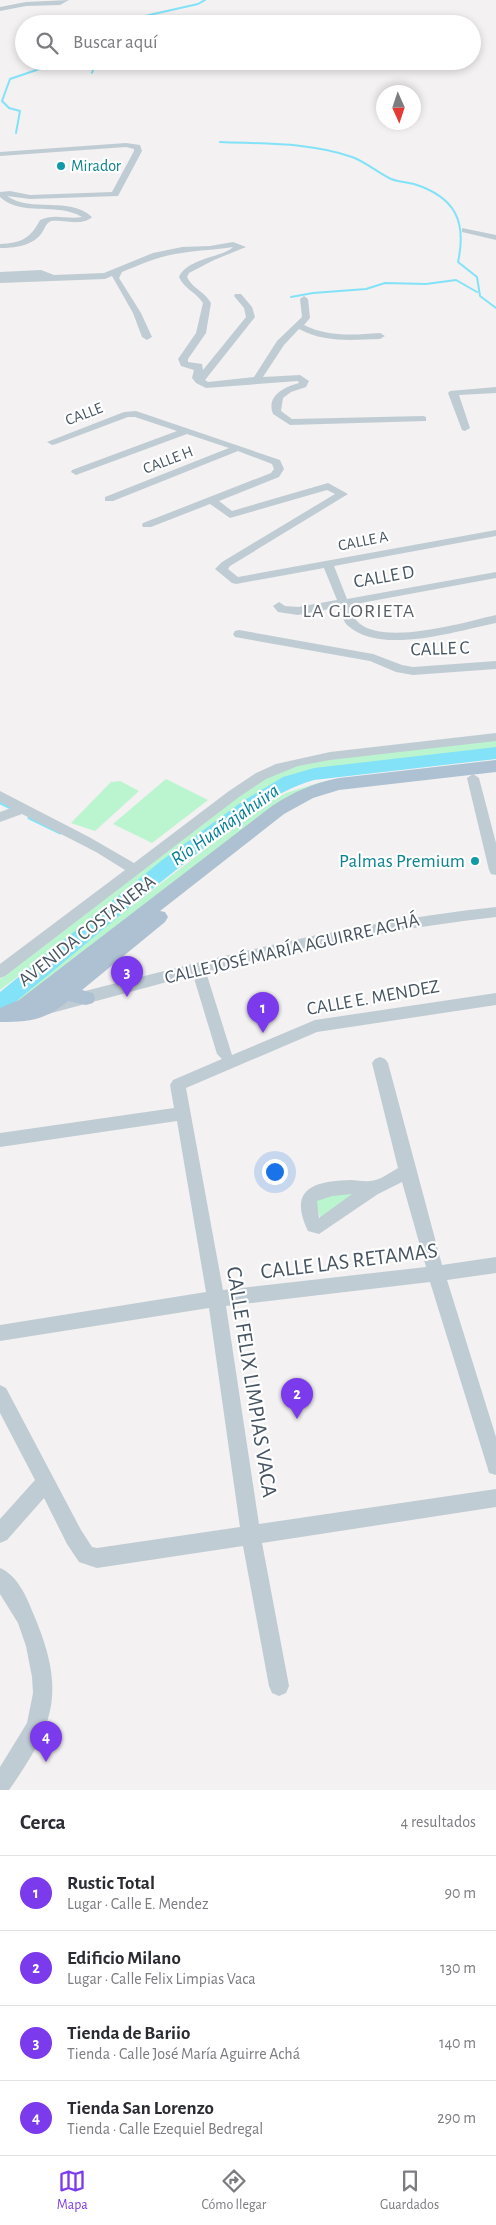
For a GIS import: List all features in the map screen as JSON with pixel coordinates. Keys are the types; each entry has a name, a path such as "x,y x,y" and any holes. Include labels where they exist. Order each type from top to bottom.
{"main road":[{"name":"AVENIDA COSTANERA","path":"47,1008 64,985 278,810 303,794 339,784 496,766"},
{"name":"AVENIDA COSTANERA","path":"1,1015 26,1005 64,985 272,826 310,800 344,791 496,776"},
{"path":"64,985 71,995 86,998"},
{"name":"CALLE JOSÉ MARÍA AGUIRRE ACHÁ","path":"1,1015 25,1015 47,1008"}],"street":[{"path":"0,10 26,4 60,3 66,0"},
{"path":"0,154 126,145 137,147 138,151 115,194 30,197 10,193 1,194 4,197 26,205 51,207 80,213 88,217 80,220 51,218 43,222 40,231 30,240 0,246"},
{"path":"465,230 496,238"},
{"path":"0,280 95,277 118,272 165,253 233,244 242,247 211,258 185,272 183,277 186,284 203,296 207,303 201,332 183,359 184,364 192,367 199,366 197,378 199,381 206,385 294,378 304,381 303,385 285,390 280,395 275,407 276,412 290,422 340,423 423,418"},
{"path":"118,272 115,278 137,313 147,337"},
{"path":"0,275 41,273 53,278"},
{"path":"199,381 251,317 248,307 238,296"},
{"path":"256,381 280,343 306,318 304,299"},
{"path":"298,325 315,334 342,338 380,336"},
{"path":"464,428 453,393 496,390"},
{"name":"CALLE","path":"52,442 127,414 136,414 186,431"},
{"path":"76,472 186,431 276,462 279,469 274,475 146,525"},
{"name":"CALLE H","path":"109,499 238,448"},
{"name":"CALLE A","path":"212,500 230,515 328,486 343,494 226,564 221,569 236,581 496,533"},
{"path":"328,564 351,622 374,635 395,637 419,635 496,619"},
{"name":"CALLE D","path":"279,606 282,609 298,611 496,575"},
{"name":"CALLE C","path":"239,634 373,658 400,669 413,671 496,665"},
{"path":"0,972 134,869 261,776 280,767 330,756 491,737 496,725"},
{"path":"473,778 496,870"},
{"path":"0,796 23,810 92,843 134,869"},
{"path":"0,817 23,810"},
{"name":"CALLE JOSÉ MARÍA AGUIRRE ACHÁ","path":"47,1008 198,968 325,938 403,923 496,912"},
{"path":"198,968 225,1054"},
{"name":"CALLE E. MENDEZ","path":"178,1086 315,1026 368,1016 496,999"},
{"path":"380,1063 406,1172 435,1274 496,1466"},
{"name":"CALLE FELIX LIMPIAS VACA","path":"178,1086 216,1299 251,1536 279,1686"},
{"path":"0,1140 182,1114"},
{"path":"372,1189 406,1172"},
{"name":"CALLE LAS RETAMAS","path":"0,1333 216,1299 435,1274 496,1265"},
{"path":"0,1394 74,1537 86,1555 97,1558 496,1498"},
{"path":"0,1533 46,1481"},
{"path":"0,1578 18,1602 43,1672 43,1697 39,1720 24,1751 0,1785"}],"green space":[{"path":"496,740 496,749 318,769 297,775 265,790 0,990 0,979 252,782 306,762"},
{"path":"379,774 321,787 1,1018 0,1008 260,807 286,793 321,782"},
{"path":"166,779 208,800 152,843 113,824"},
{"path":"120,781 139,791 95,831 71,823 111,782"},
{"path":"347,1191 354,1195 321,1221 316,1203 320,1194"}],"waterway":[{"path":"149,15 198,4 205,0"},
{"path":"16,133 20,111 9,108 2,101 10,79 36,70"},
{"path":"220,142 303,146 336,152 357,159 391,179 428,189 439,196 455,212 461,234 458,262 477,277 480,296 496,308"},
{"path":"291,297 313,293 366,289 385,283 426,284 456,280 477,292"},
{"name":"Río Huañajahuira","path":"0,1003 168,866 249,805 289,781 314,774 496,753"},
{"path":"0,803 10,808"},
{"path":"29,818 60,833"}],"place":[{"name":"Mirador","path":"61,166"},
{"name":"Palmas Premium","path":"475,861"},
{"name":"Tienda de Bariio","path":"127,997"},
{"name":"Rustic Total","path":"263,1033"},
{"name":"Edificio Milano","path":"297,1419"},
{"name":"Tienda San Lorenzo","path":"46,1762"}],"district":[{"name":"LA GLORIETA","path":"359,611"}]}
